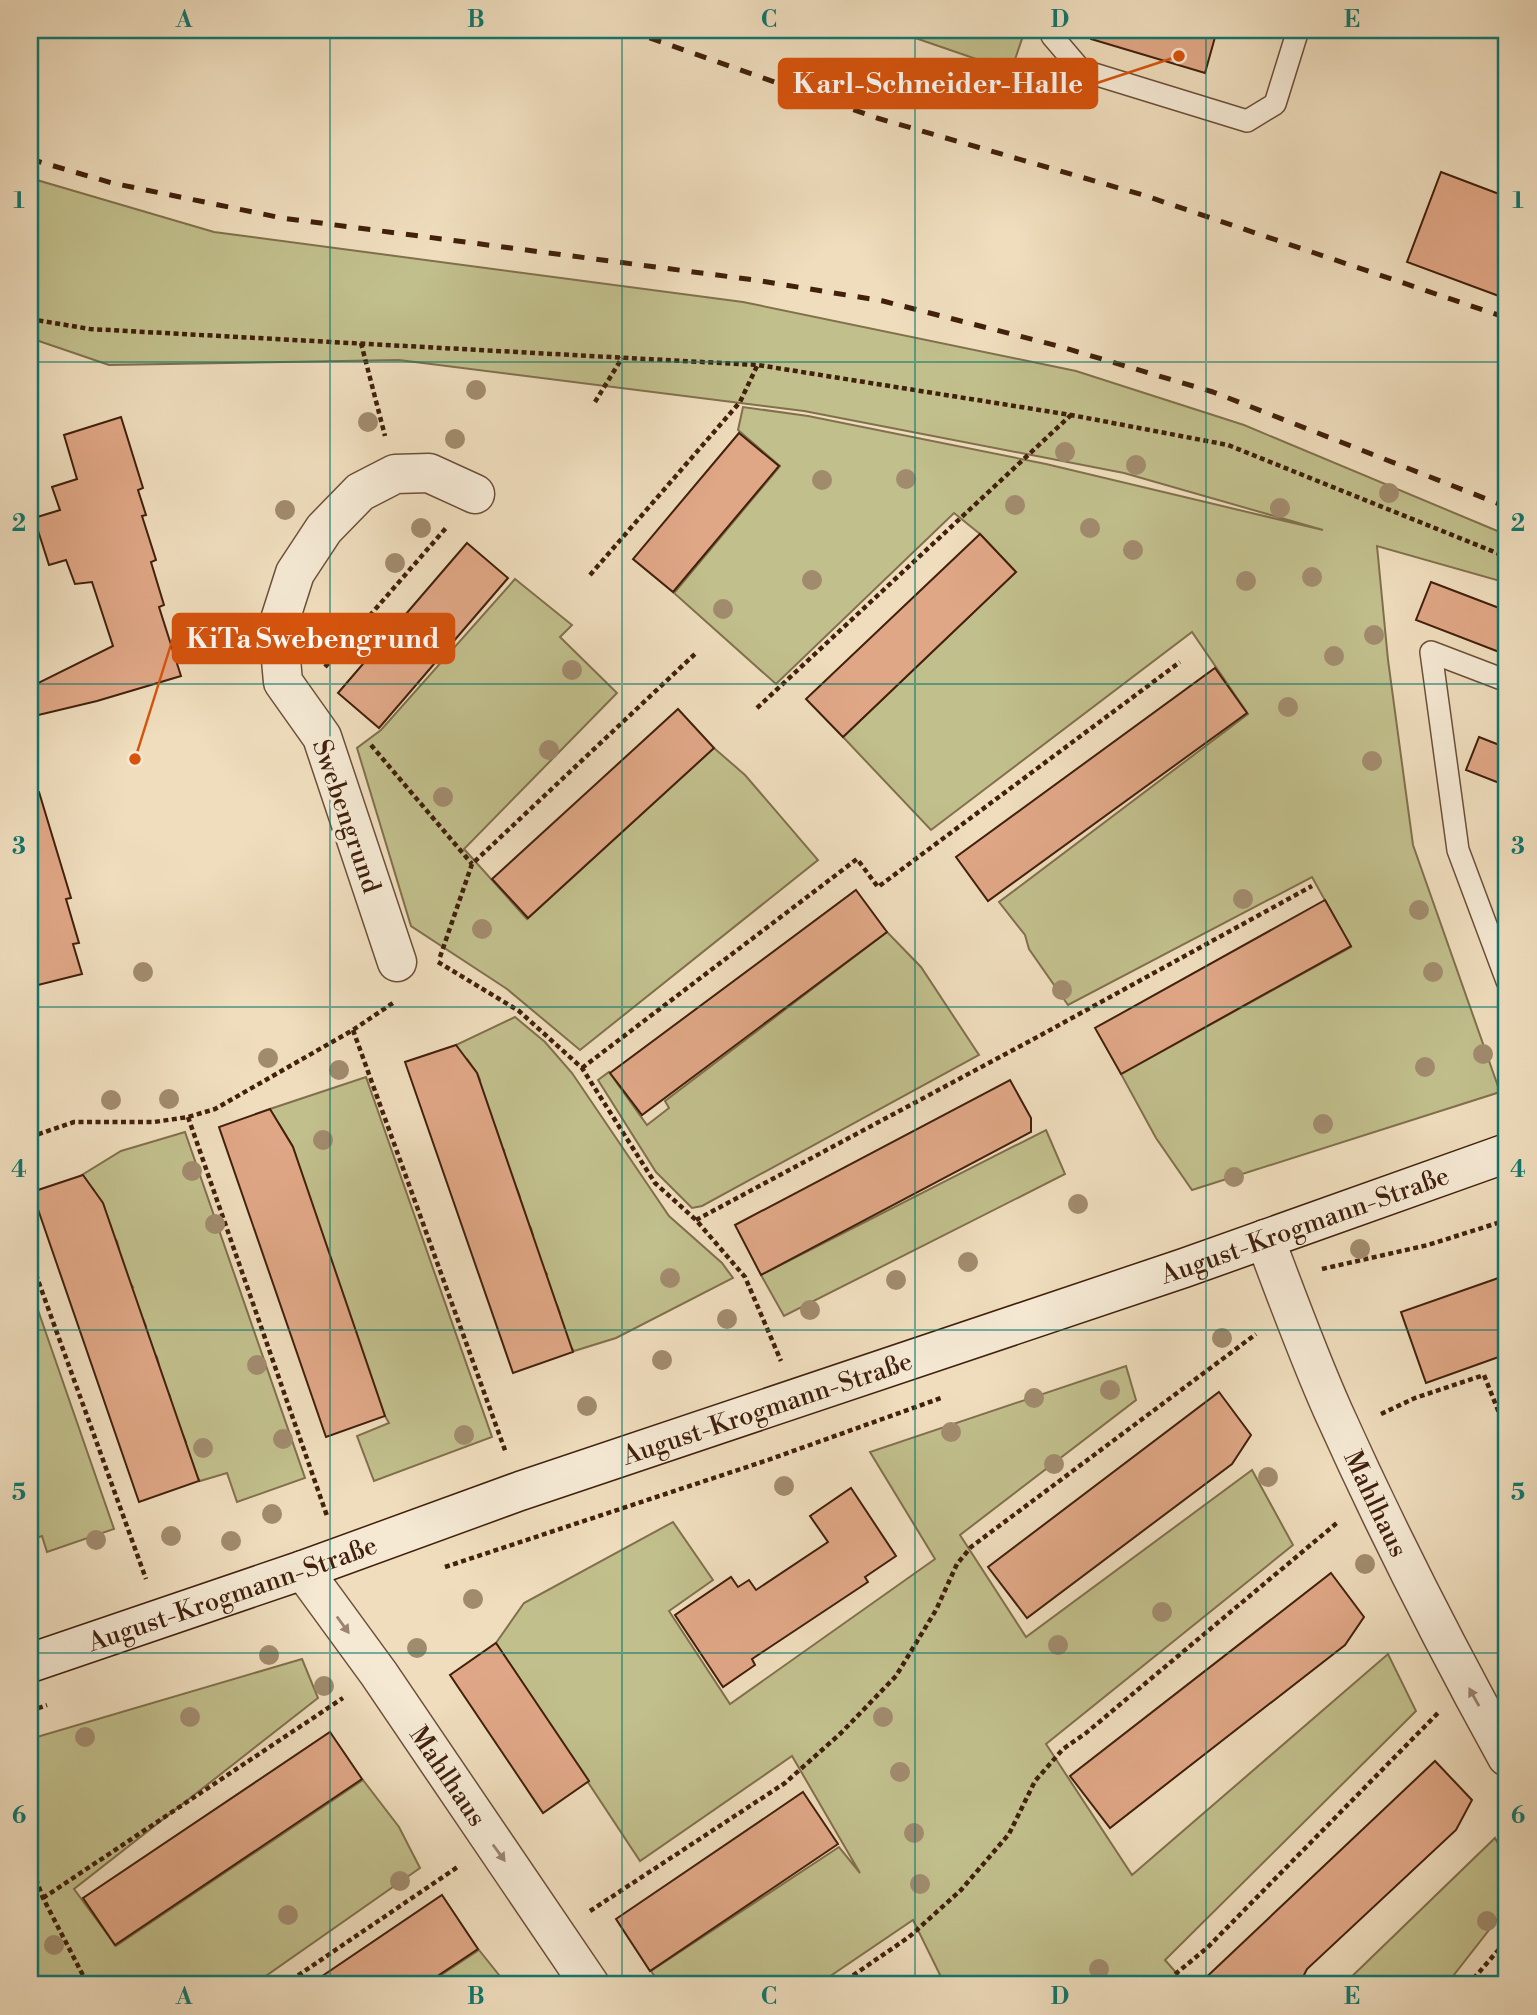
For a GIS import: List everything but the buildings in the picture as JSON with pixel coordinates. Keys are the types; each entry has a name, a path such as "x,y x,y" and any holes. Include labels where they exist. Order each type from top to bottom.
{"street":[{"name":"Swebengrund","path":"414,966 322,737 283,682 278,626 295,573 324,528 360,492 395,474 429,473 475,494"},
{"name":"August-Krogmann-Straße","path":"30,1662 303,1570 520,1491 1265,1239 1507,1153"},
{"name":"Mahlhaus","path":"1265,1239 1285,1294 1346,1437 1467,1684 1507,1757"},
{"name":"Mahlhaus","path":"303,1570 379,1674 590,1985"}],"lane":[{"path":"1052,30 1052,36 1081,70 1247,121 1275,104 1298,30"},
{"path":"1507,681 1431,652 1458,849 1507,981"}],"path":[{"path":"30,319 90,328 758,365 1071,415 1228,445 1507,557"},
{"path":"361,343 395,474"},
{"path":"596,401 622,358"},
{"path":"590,575 740,402 758,365"},
{"path":"757,708 1071,415"},
{"path":"323,669 475,494"},
{"path":"438,962 472,864 696,653"},
{"path":"582,1068 858,859 878,887 1181,662"},
{"path":"367,741 472,864"},
{"path":"696,1220 1029,1042 1312,886"},
{"path":"30,1137 74,1122 154,1122 188,1117 215,1109 353,1030 407,994 414,966 438,962 519,1011 582,1068 655,1182 696,1220 744,1277 781,1362"},
{"path":"353,1030 508,1457"},
{"path":"188,1117 328,1521"},
{"path":"556,1933 785,1783 841,1734 896,1676 936,1610 957,1564 971,1547 1285,1294 1507,1220"},
{"path":"30,1258 148,1583"},
{"path":"1346,1437 1415,1398 1484,1375 1507,1433"},
{"path":"437,1569 768,1460 948,1395"},
{"path":"839,1985 909,1937 961,1890 1009,1834 1035,1781 1063,1749 1086,1733 1351,1511 1371,1490"},
{"path":"43,1898 379,1674"},
{"path":"1162,1985 1207,1948 1467,1684"},
{"path":"30,1711 55,1702"},
{"path":"284,1985 492,1844"},
{"path":"30,1863 43,1898 88,1985"},
{"path":"1468,1985 1507,1940"}],"shaded area":[{"path":"892,30 1025,30 1011,71"},
{"path":"30,178 214,232 743,302 1076,371 1244,425 1507,535 1507,583 1377,546 1388,660 1413,845 1500,1092 1192,1190 1156,1138 1121,1074 1351,947 1312,877 1068,1005 1029,949 1025,935 999,902 1248,714 1192,632 931,830 843,737 1016,572 980,534 954,513 776,684 674,593 780,466 738,430 743,407 808,416 1046,464 1323,530 1124,473 804,411 399,360 109,365 30,338"},
{"path":"515,579 572,625 560,637 617,693 464,849 527,919 714,748 745,775 818,860 580,1050 507,989 411,926 357,748 381,730"},
{"path":"887,932 921,967 979,1055 702,1206 692,1208 656,1172 598,1080 609,1072 647,1125 669,1108 665,1101"},
{"path":"515,1017 545,1042 572,1073 669,1216 722,1263 733,1278 616,1338 574,1351 549,1317 560,1313 536,1278 547,1274 523,1239 533,1235 531,1228 509,1200 520,1197 507,1175 504,1150 493,1137 469,1084 480,1080 467,1059 461,1061 456,1045"},
{"path":"366,1077 492,1437 374,1481 357,1436 389,1423 373,1395 356,1331 347,1317 292,1145 279,1124 275,1125 270,1109"},
{"path":"1046,1130 1065,1174 784,1316 761,1275"},
{"path":"185,1132 305,1478 237,1502 227,1473 200,1481 176,1446 186,1442 173,1421 170,1396 149,1369 159,1365 157,1357 136,1330 146,1326 122,1291 133,1287 109,1253 119,1249 117,1241 96,1214 105,1210 93,1189 88,1191 82,1175 121,1151"},
{"path":"30,1287 114,1529 47,1552 42,1536 30,1540"},
{"path":"1126,1366 1136,1400 960,1535 1026,1637 1252,1470 1293,1545 1046,1744 1132,1875 1388,1654 1416,1711 1165,1960 1187,1985 945,1985 913,1920 817,1985 661,1985 651,1971 839,1847 860,1873 792,1756 640,1861 496,1643 524,1603 673,1522 713,1580 669,1611 730,1704 935,1559 870,1452"},
{"path":"302,1659 318,1698 74,1889 116,1946 363,1780 399,1827 420,1868 253,1985 30,1985 30,1905 33,1903 30,1896 30,1739"},
{"path":"1495,1838 1507,1860 1507,1907 1446,1985 1343,1985"},
{"path":"479,1950 507,1985 426,1985"}],"railway":[{"path":"627,30 877,118 1143,195 1507,318"},
{"path":"30,159 112,183 282,218 755,280 883,301 1058,346 1213,392 1507,507"}],"place":[{"name":"Karl-Schneider-Halle","path":"1179,56"},
{"name":"KiTa Swebengrund","path":"135,759"}]}
